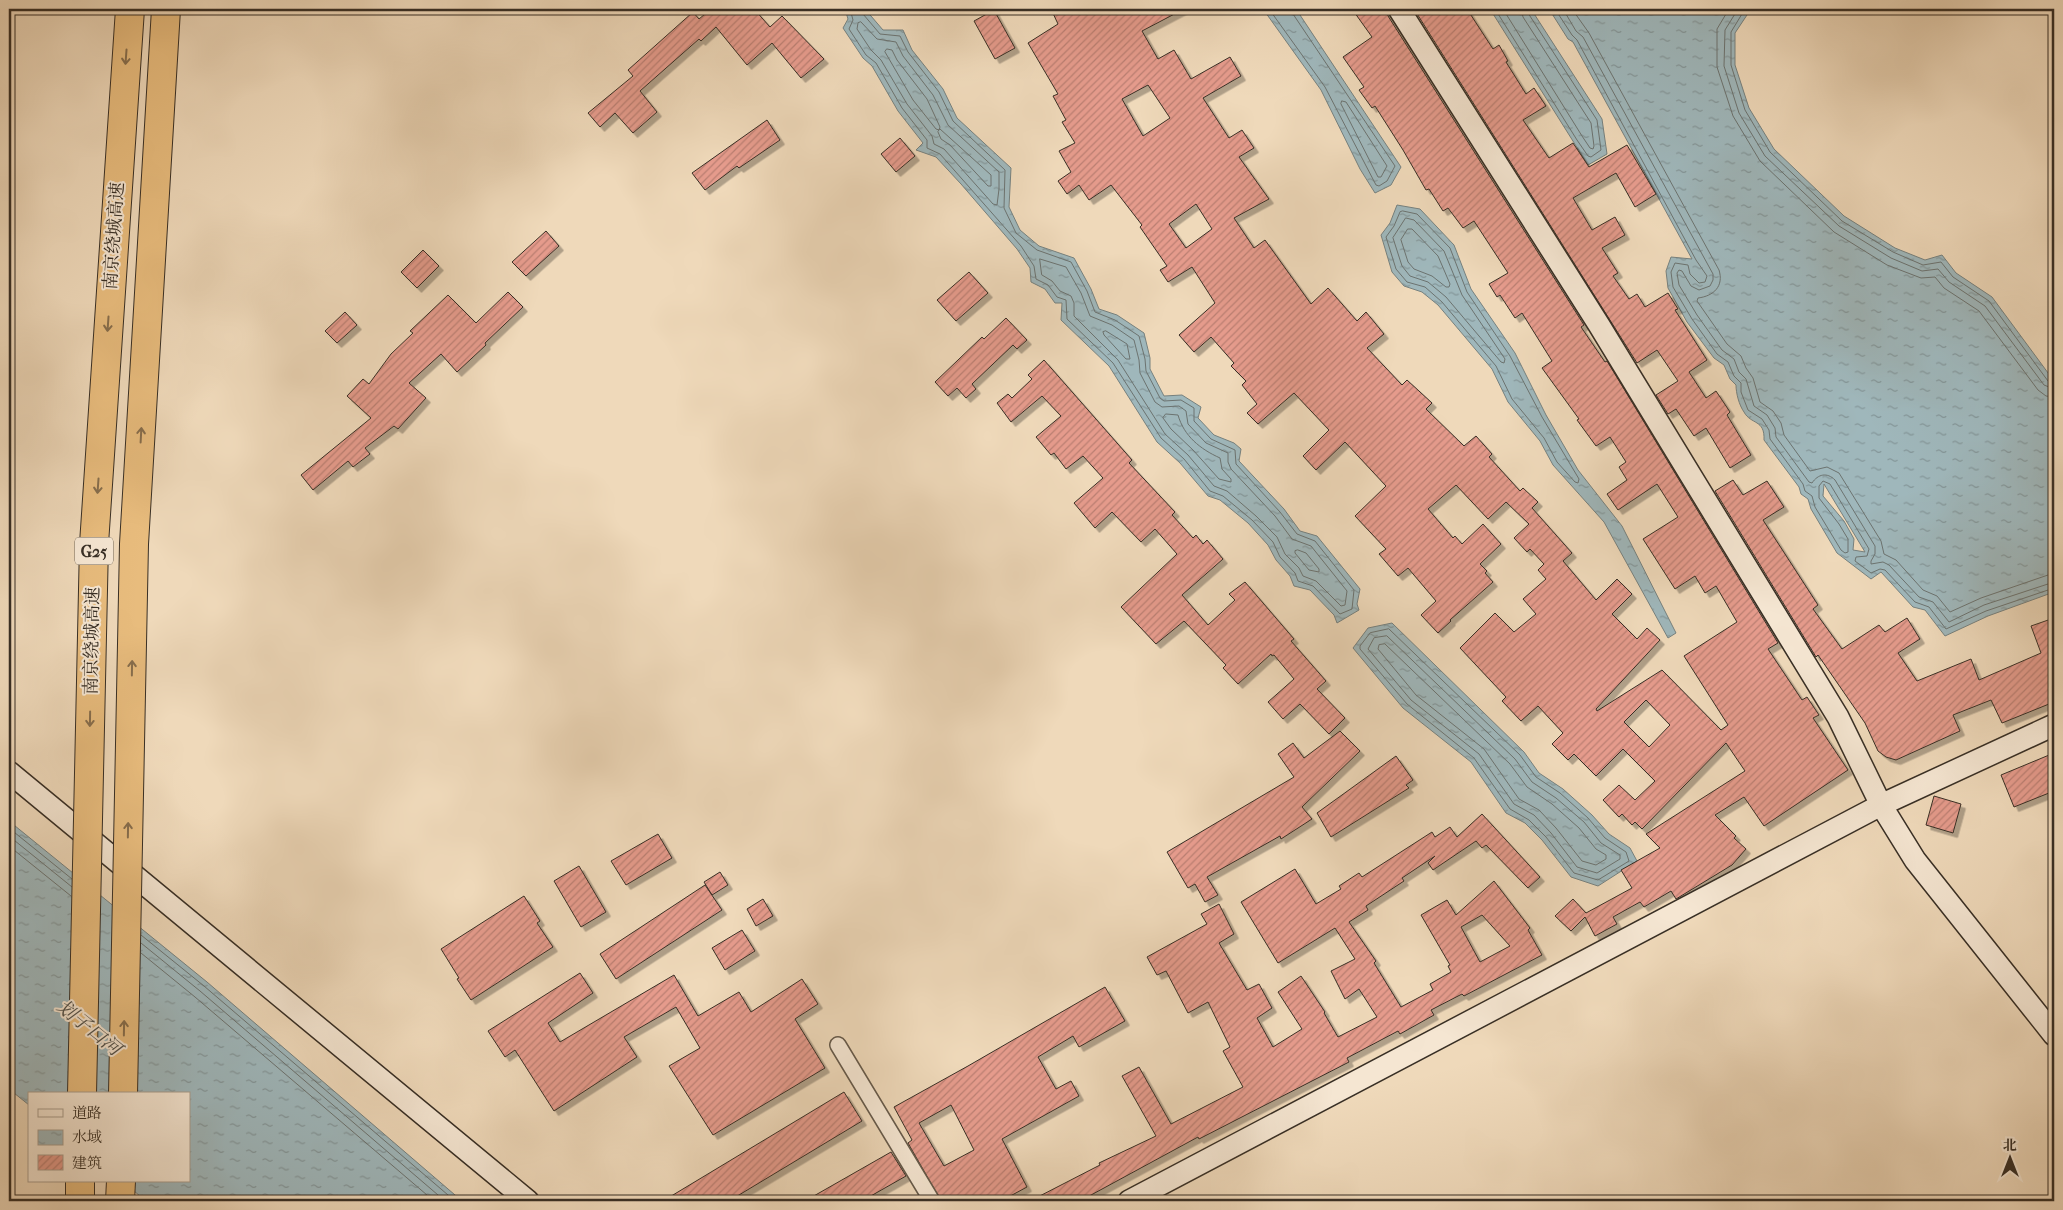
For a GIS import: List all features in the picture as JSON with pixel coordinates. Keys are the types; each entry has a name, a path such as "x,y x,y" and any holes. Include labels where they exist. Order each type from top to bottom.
{"highway":[{"name":"南京绕城高速","path":"82,1092 94,544 130,9"},
{"name":"G25","path":"122,1092 134,544 166,9"},
{"path":"80,1182 80,1201"},
{"path":"120,1201 121,1182"}],"main road":[{"path":"1399,9 1599,325 1838,718 1881,805 1915,860 2054,1035"},
{"path":"1129,1201 1881,805 2054,725"},
{"path":"9,772 528,1201"}],"street":[{"path":"838,1045 932,1201"}],"water":[{"path":"845,9 865,9 883,30 903,30 912,50 943,89 957,118 1011,168 1009,207 1020,230 1039,246 1074,258 1091,289 1099,309 1117,315 1144,333 1150,358 1150,369 1164,396 1182,395 1201,407 1198,418 1214,435 1234,443 1241,449 1239,461 1284,509 1300,531 1317,536 1360,589 1357,604 1359,610 1337,623 1334,615 1310,590 1294,586 1290,576 1276,560 1268,545 1248,523 1220,500 1208,496 1180,463 1157,442 1109,366 1061,320 1062,303 1055,303 1045,289 1031,282 1030,268 1017,249 936,157 916,150 923,143 898,111 872,66 863,58 843,28 848,19"},
{"path":"1263,9 1296,9 1401,167 1391,185 1375,193 1360,169 1321,90"},
{"path":"1490,9 1531,9 1602,119 1607,154 1588,165"},
{"path":"1549,9 1751,9 1735,33 1735,65 1749,108 1774,149 1844,216 1895,248 1925,260 1942,255 1956,273 1992,297 2054,381 2054,592 1988,616 1945,636 1925,610 1913,607 1881,572 1871,579 1837,553 1811,509 1808,499 1801,494 1799,487 1764,440 1764,433 1760,425 1750,419 1742,409 1736,385 1730,379 1724,365 1714,358 1687,322 1668,288 1666,271 1671,257 1692,259 1573,42 1568,39","holes":["1824,484 1865,552 1853,550 1854,539 1844,521 1823,496"]},
{"path":"1397,205 1420,209 1454,245 1471,289 1515,353 1546,415 1578,470 1622,526 1676,633 1668,638 1604,522 1553,465 1540,441 1508,402 1492,369 1438,305 1422,292 1404,286 1392,272 1381,235 1390,223"},
{"path":"1392,623 1524,752 1539,773 1563,789 1592,815 1609,834 1630,848 1637,861 1598,886 1571,877 1542,840 1525,823 1506,813 1471,762 1403,708 1353,648 1368,628"},
{"name":"划子口河","path":"9,821 207,982 462,1201 146,1201 123,1182 190,1182 190,1092 28,1092 28,1104 9,1089"}],"building":[{"path":"711,9 754,9 770,27 782,16 824,59 801,78 772,43 747,65 716,27 701,41 699,39 640,91 657,112 633,133 615,113 600,127 588,113 633,76 628,70 693,12 699,19"},
{"path":"1051,9 1184,9 1142,31 1158,59 1174,50 1191,79 1230,57 1241,76 1203,98 1229,138 1242,130 1254,148 1239,157 1269,199 1234,218 1254,248 1265,240 1311,304 1328,288 1357,321 1366,312 1384,334 1367,348 1402,385 1407,380 1432,403 1426,409 1464,446 1476,436 1492,454 1489,457 1520,491 1523,488 1538,502 1532,508 1572,553 1563,561 1596,600 1617,579 1632,594 1612,614 1637,639 1647,628 1660,640 1596,709 1597,711 1662,670 1721,730 1728,725 1684,656 1737,622 1716,586 1705,593 1695,576 1675,589 1643,539 1678,517 1657,484 1618,510 1607,494 1627,480 1619,467 1626,462 1610,437 1596,446 1577,420 1579,419 1542,368 1552,361 1522,313 1515,318 1500,295 1497,297 1489,284 1508,273 1474,221 1463,228 1448,208 1443,211 1429,189 1426,190 1375,106 1372,108 1359,90 1364,87 1343,57 1372,37 1352,9 1387,9 1388,16 1584,325 1581,327 1605,362 1607,361 1778,643 1768,649 1802,700 1807,697 1819,715 1813,718 1848,770 1764,826 1744,797 1715,815 1746,849 1732,865 1676,899 1671,891 1644,907 1640,902 1613,917 1617,924 1595,936 1585,917 1571,931 1555,916 1573,899 1586,913 1632,888 1621,870 1660,848 1646,834 1745,771 1726,743 1642,829 1635,822 1632,825 1622,814 1619,817 1603,800 1619,785 1635,800 1655,781 1623,749 1596,776 1574,754 1568,760 1552,744 1563,733 1538,706 1521,721 1502,701 1506,697 1460,648 1495,613 1514,632 1536,614 1523,599 1546,579 1538,570 1544,564 1530,549 1527,552 1514,538 1529,524 1506,502 1488,519 1456,485 1428,509 1453,538 1455,536 1462,544 1483,524 1501,544 1480,564 1487,571 1485,573 1493,582 1438,633 1421,615 1436,601 1408,568 1398,576 1379,554 1386,549 1355,516 1386,486 1345,442 1316,470 1303,456 1329,430 1294,393 1258,424 1247,413 1257,404 1242,385 1246,381 1231,366 1234,363 1211,337 1194,352 1179,335 1215,303 1192,267 1168,282 1160,270 1167,266 1140,227 1142,225 1111,185 1089,200 1079,185 1067,194 1058,181 1071,172 1059,151 1075,143 1062,122 1066,120 1053,96 1058,94 1028,43 1058,24","holes":["1148,85 1170,118 1143,136 1122,99","1196,204 1212,229 1186,248 1169,224","1646,700 1670,725 1649,747 1624,722"]},
{"path":"1414,9 1467,9 1493,49 1499,45 1508,61 1506,62 1526,94 1534,88 1546,106 1523,120 1549,158 1573,143 1589,167 1627,145 1656,194 1635,207 1616,173 1573,198 1592,230 1615,217 1625,235 1602,248 1618,273 1613,276 1629,299 1637,294 1645,307 1668,293 1678,309 1675,310 1707,360 1689,372 1706,398 1716,391 1730,412 1727,415 1751,455 1730,468 1706,428 1694,436 1676,409 1668,414 1656,395 1678,381 1657,350 1637,363"},
{"path":"994,10 1015,48 995,59 974,21"},
{"path":"767,120 780,140 739,168 737,166 705,190 692,173"},
{"path":"900,138 915,156 896,172 881,154"},
{"path":"546,231 559,246 526,276 512,262"},
{"path":"423,250 439,266 417,288 401,272"},
{"path":"969,272 988,293 956,321 937,300"},
{"path":"508,292 523,307 485,343 486,345 457,372 441,354 409,383 426,398 398,429 394,426 365,448 370,454 353,467 348,461 313,490 301,475 371,418 347,396 363,379 369,384 391,354 413,333 410,331 448,295 476,323"},
{"path":"345,312 357,325 337,343 325,331"},
{"path":"1006,318 1027,340 1017,349 1013,345 972,384 976,389 966,398 957,388 948,396 935,382 982,337 984,339"},
{"path":"1044,360 1132,460 1129,463 1175,512 1172,515 1193,538 1196,535 1203,544 1207,540 1223,559 1182,595 1208,625 1235,600 1229,594 1245,582 1294,639 1291,641 1326,681 1317,689 1345,718 1329,734 1300,704 1283,719 1268,702 1294,679 1274,655 1272,656 1271,654 1238,684 1223,668 1226,665 1184,621 1156,644 1121,607 1177,554 1155,529 1141,542 1112,512 1095,528 1074,503 1103,478 1083,456 1066,469 1054,453 1051,455 1036,437 1061,416 1042,396 1011,422 997,403 1008,394 1012,398 1032,379 1028,375"},
{"path":"1733,480 1743,495 1767,481 1784,507 1763,520 1818,605 1813,609 1842,649 1879,625 1885,632 1907,618 1920,639 1898,653 1917,681 1971,659 1979,680 2041,653 2031,626 2054,618 2054,702 2002,723 1991,700 1953,715 1960,731 1896,760 1886,757 1878,751 1865,723 1818,655 1816,657 1715,491"},
{"path":"1340,731 1360,751 1302,807 1312,819 1281,839 1280,836 1207,877 1218,895 1205,902 1195,884 1188,888 1167,852 1294,777 1278,754 1293,743 1304,758"},
{"path":"2054,753 2054,791 2014,807 2001,775"},
{"path":"1396,756 1413,780 1406,785 1409,788 1331,837 1317,813"},
{"path":"1934,796 1961,804 1953,833 1926,825"},
{"path":"1482,814 1540,877 1528,888 1486,845 1482,848 1476,841 1433,870 1428,863 1435,856 1402,878 1404,881 1366,906 1368,910 1349,922 1376,961 1374,963 1401,1007 1433,990 1430,984 1451,972 1448,966 1450,965 1421,915 1447,900 1456,915 1494,881 1530,928 1528,930 1542,955 1464,996 1462,994 1431,1010 1434,1015 1400,1034 1398,1031 1347,1058 1349,1062 1199,1139 1198,1137 1080,1201 1030,1201 1100,1165 1099,1163 1156,1136 1122,1076 1139,1067 1171,1124 1243,1087 1223,1051 1230,1047 1208,1002 1188,1013 1166,971 1157,975 1147,957 1207,924 1201,914 1219,904 1234,934 1219,943 1247,990 1259,984 1272,1008 1257,1018 1273,1047 1302,1029 1278,992 1301,976 1325,1012 1338,1037 1377,1017 1359,989 1345,999 1331,971 1355,959 1335,928 1278,963 1241,902 1295,869 1316,904 1341,889 1339,886 1359,873 1362,877 1432,832 1435,837 1450,827 1457,837","holes":["1482,915 1510,946 1480,962 1461,927"]},
{"path":"658,834 672,858 626,885 611,861"},
{"path":"579,866 606,912 581,927 554,881"},
{"path":"720,872 728,885 712,895 704,882"},
{"path":"705,885 722,910 616,979 600,954"},
{"path":"524,896 540,921 537,923 553,947 471,1000 441,949"},
{"path":"763,899 773,916 756,926 747,909"},
{"path":"742,930 755,951 725,970 712,948"},
{"path":"580,973 593,993 548,1023 560,1042 674,975 698,1016 739,992 751,1012 802,979 818,1004 795,1019 825,1068 713,1135 669,1066 700,1048 676,1007 624,1037 637,1057 554,1111 515,1050 505,1057 488,1031"},
{"path":"1105,987 1125,1021 1079,1047 1073,1036 1038,1057 1056,1089 1071,1081 1079,1096 1002,1139 1027,1187 1001,1201 941,1201 908,1143 912,1140 894,1107","holes":["951,1105 974,1150 944,1166 919,1123"]},
{"path":"844,1092 862,1121 729,1201 663,1201"},
{"path":"891,1152 906,1176 862,1201 805,1201"}]}
